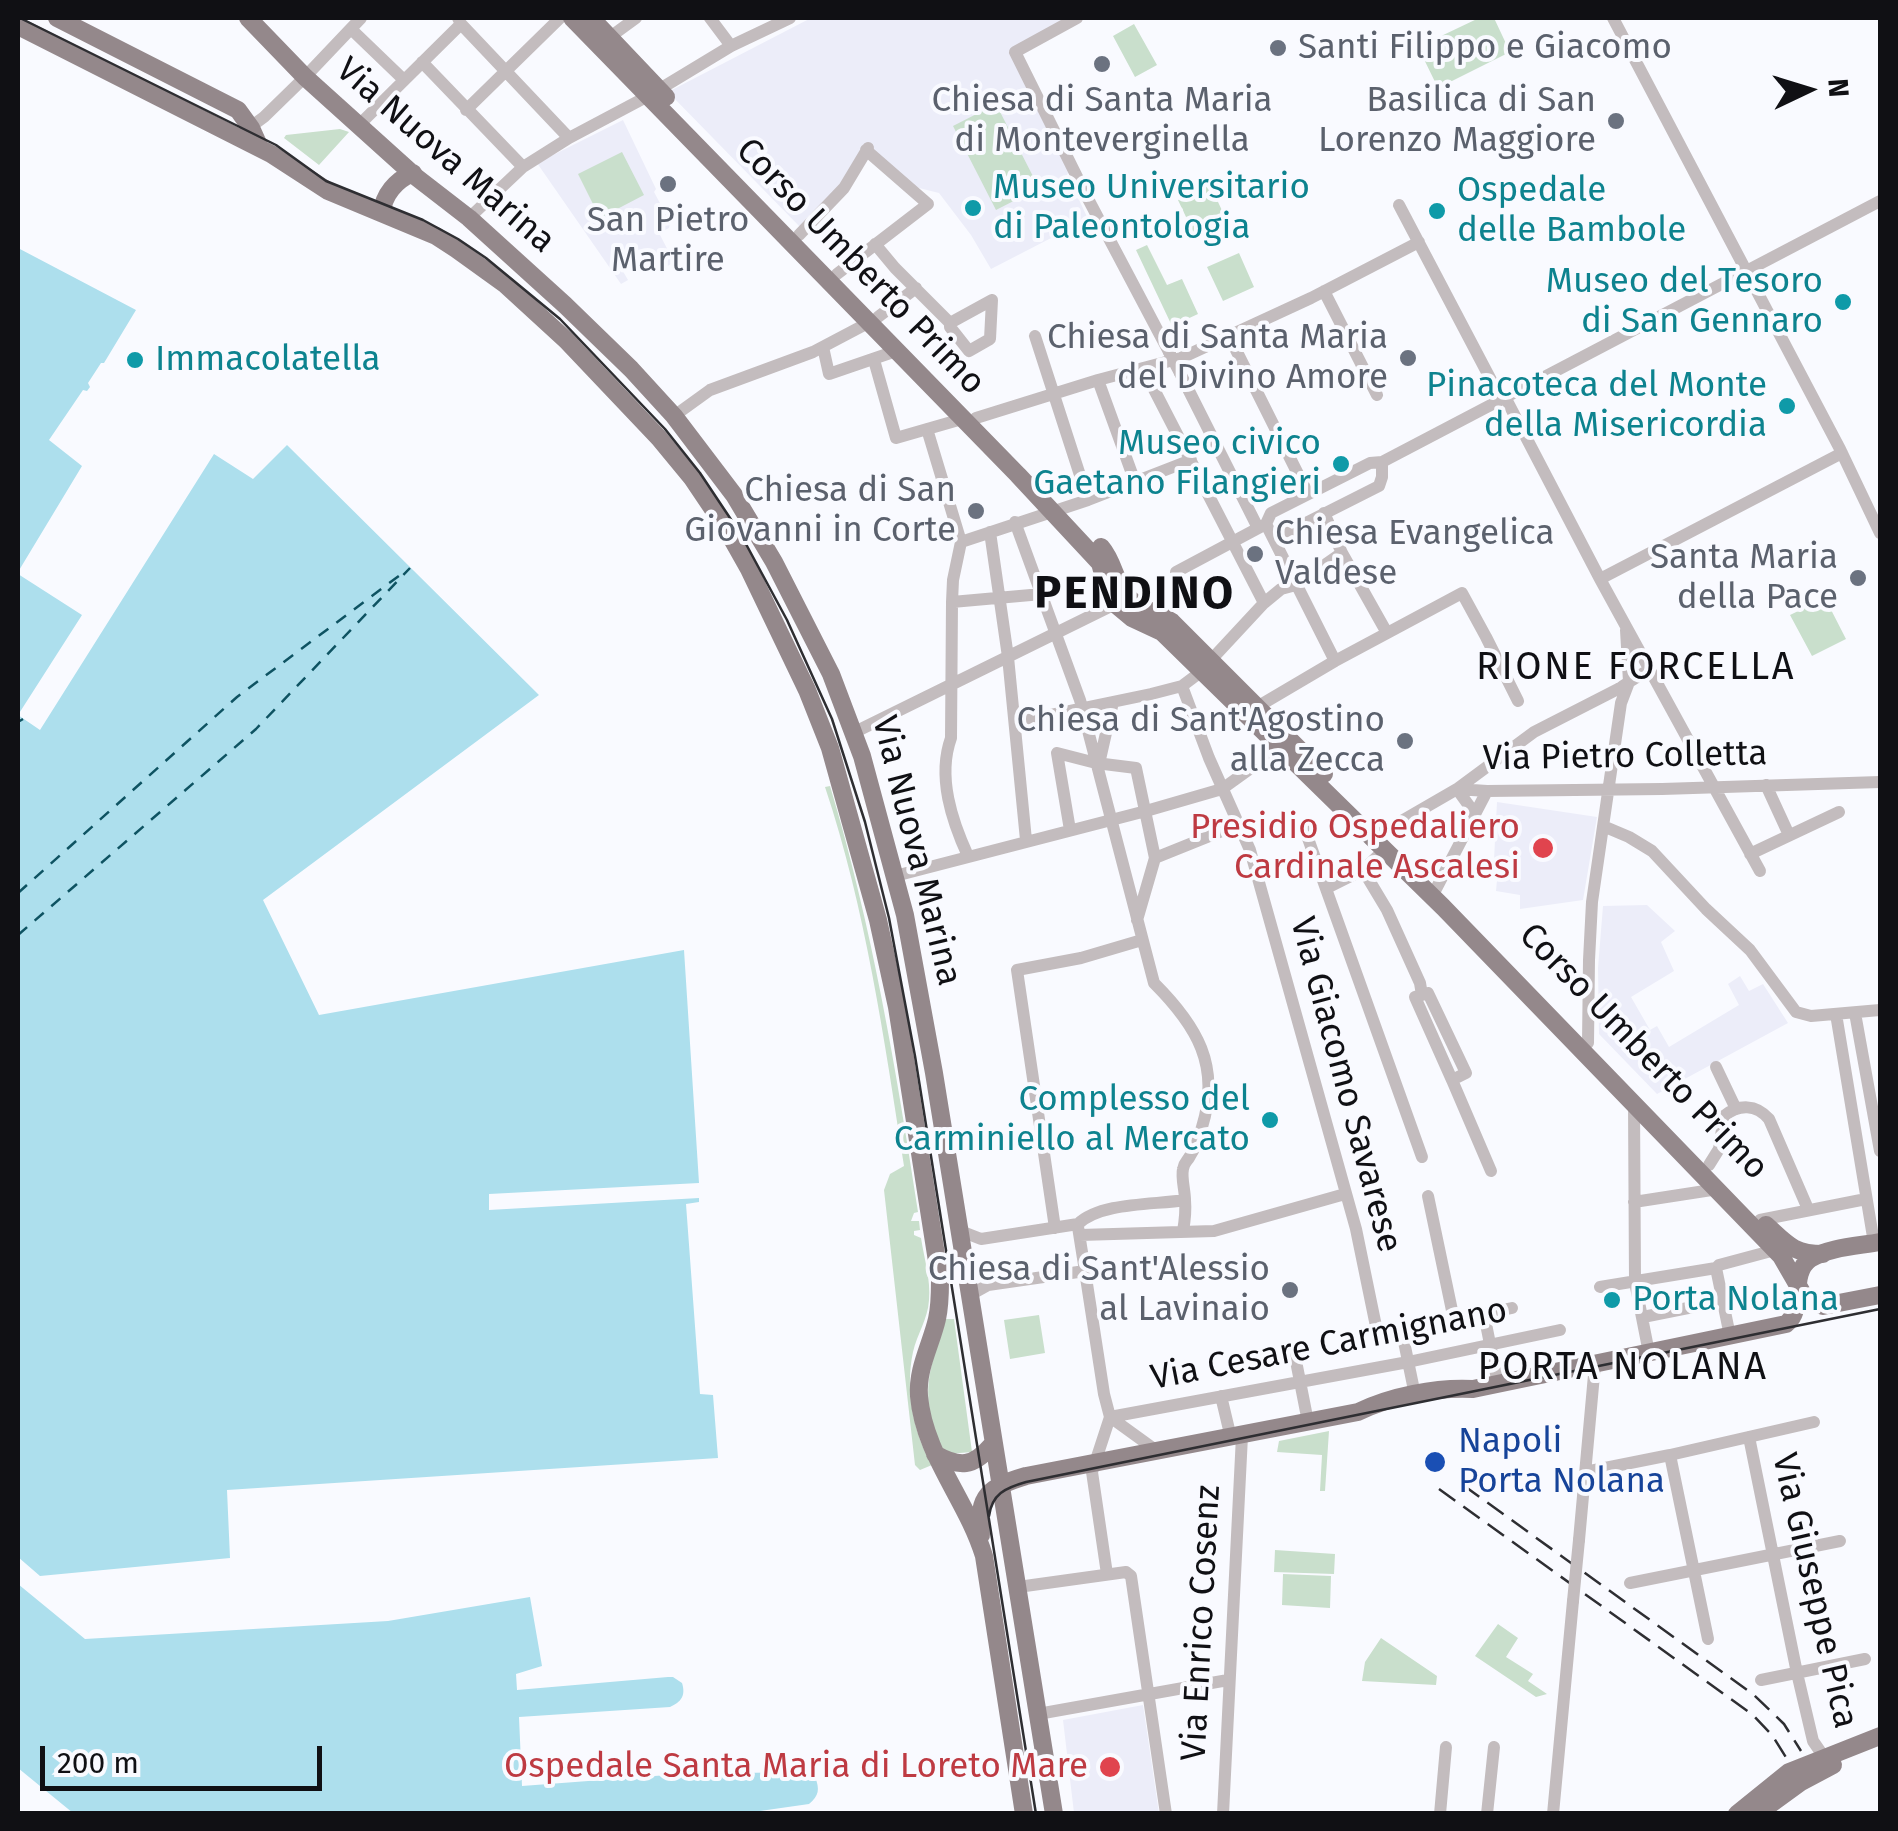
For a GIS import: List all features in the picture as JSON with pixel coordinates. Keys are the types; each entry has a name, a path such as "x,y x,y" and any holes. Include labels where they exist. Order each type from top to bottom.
{"main road":[{"path":"57,18 238,110 252,128 260,148"},
{"name":"Via Nuova Marina","path":"248,18 306,77 412,173 469,218 632,369 674,416 734,495 774,562 831,674 855,732 905,915 1054,1814"},
{"name":"Corso Umberto Primo","path":"572,18 654,92 799,235 837,274 896,352 969,418"},
{"name":"Corso Umberto Primo","path":"591,18 654,92 1104,560"},
{"name":"Via Nuova Marina","path":"18,26 260,148 317,185 446,242 506,285 566,340 676,456 710,504 742,556 830,748 878,920 897,1007 940,1280 940,1300 920,1371 919,1392 927,1435 976,1530 984,1556"},
{"path":"382,213 389,192 412,173"},
{"path":"1104,560 1108,593 1115,604 1132,618 1167,627"},
{"path":"1104,560 1125,594 1138,606 1152,610 1167,627"},
{"name":"Corso Umberto Primo","path":"1167,627 1279,748 1436,889 1760,1220 1791,1248 1824,1254"},
{"name":"Corso Umberto Primo","path":"1206,666 1257,707 1718,1189 1784,1260 1797,1285"},
{"path":"1024,1814 984,1556 981,1506 1000,1485 1026,1476 1358,1412 1374,1404 1453,1388 1473,1389 1789,1322 1795,1315 1797,1285 1806,1263 1824,1254 1877,1242"},
{"path":"1797,1285 1815,1306 1880,1297"},
{"path":"935,1454 950,1462 970,1462 994,1452 1007,1473 1026,1476"},
{"path":"1737,1814 1776,1781 1824,1756 1877,1744"},
{"path":"1757,1814 1814,1774 1877,1744"}],"street":[{"path":"466,110 560,18"},
{"path":"610,37 636,18"},
{"path":"710,18 730,46"},
{"path":"469,218 523,167 569,138 730,46 790,18"},
{"path":"1077,18 1016,52 1086,195 1335,661"},
{"path":"1613,18 1842,453 1880,533"},
{"path":"359,125 460,21 569,138"},
{"path":"227,133 252,128 306,77 354,22 404,80"},
{"path":"422,62 523,167"},
{"path":"238,110 254,112 275,106"},
{"path":"799,235 844,188 867,149 928,204 837,274"},
{"path":"1266,530 1271,513 1370,463 1382,462 1880,201"},
{"path":"1400,205 1760,871"},
{"path":"874,360 896,438 1174,361 1419,242"},
{"path":"876,244 950,323 969,350 990,339 992,300 950,323"},
{"path":"674,416 710,390 823,347 873,320 916,288"},
{"path":"1317,294 1346,335 1377,394"},
{"path":"1035,336 1088,500"},
{"path":"1229,336 1308,494"},
{"path":"823,347 830,374 896,352"},
{"path":"1143,368 1264,603"},
{"path":"1098,380 1134,482"},
{"path":"927,429 961,542 952,602 951,738 946,776 956,829 968,856"},
{"path":"1600,579 1842,453"},
{"path":"961,542 1088,500 1191,460"},
{"path":"1176,572 1232,542 1266,530 1282,535 1379,486 1382,462"},
{"path":"1324,514 1387,633"},
{"path":"1016,522 1082,708 1154,983 1186,1021 1206,1058 1210,1077 1208,1103 1192,1154 1183,1166 1183,1231"},
{"path":"990,532 1016,722 1026,840"},
{"path":"1016,722 1182,686 1206,666 1264,603 1342,553"},
{"path":"1257,707 1462,593 1518,702"},
{"path":"952,602 1042,594"},
{"path":"855,732 1115,604"},
{"path":"1588,1044 1592,902 1620,703 1628,682 1626,624"},
{"path":"1475,814 1457,789 1534,732 1650,670"},
{"name":"Via Giacomo Savarese","path":"1182,686 1250,850 1356,1229 1378,1336 1402,1332"},
{"path":"1097,764 1115,701"},
{"path":"896,876 1222,788 1279,748"},
{"path":"1070,830 1057,753 1097,764 1136,768 1155,858 1136,923"},
{"name":"Via Pietro Colletta","path":"1326,888 1363,870 1383,841 1457,789 1880,782"},
{"path":"1766,786 1789,835"},
{"path":"1436,889 1486,791"},
{"path":"1750,854 1839,812"},
{"path":"1155,858 1238,825"},
{"path":"1602,826 1652,851 1750,950 1796,1012 1810,1016 1880,1010"},
{"path":"1306,830 1422,1157"},
{"path":"1363,870 1392,923 1422,995 1428,993 1466,1073 1452,1080 1491,1171"},
{"path":"1054,1228 1017,970 1081,958 1142,940"},
{"path":"1855,1013 1875,1086 1880,1150"},
{"path":"1836,1014 1866,1199 1877,1242"},
{"path":"1716,1067 1736,1108"},
{"path":"1634,1104 1636,1282 1650,1353"},
{"path":"1708,1165 1719,1150 1727,1113 1736,1108 1754,1108 1767,1116 1808,1209"},
{"path":"1634,1202 1718,1189"},
{"path":"958,1230 980,1238 1054,1228 1110,1233 1214,1232 1345,1194"},
{"path":"1428,1196 1454,1320"},
{"path":"1760,1220 1866,1199"},
{"path":"1107,1574 1092,1472 1086,1466 1110,1418 1079,1230 1088,1215 1185,1200"},
{"path":"1600,1287 1716,1268 1775,1250"},
{"path":"1716,1268 1730,1336"},
{"path":"970,1295 988,1285 1084,1271"},
{"path":"1644,1318 1723,1302"},
{"path":"1415,1396 1402,1332 1512,1308"},
{"path":"1484,1314 1498,1384"},
{"name":"Via Cesare Carmignano","path":"1110,1418 1560,1330"},
{"path":"1294,1351 1308,1422"},
{"path":"1553,1814 1596,1364"},
{"name":"Via Enrico Cosenz","path":"1221,1396 1237,1437 1223,1814"},
{"path":"1110,1418 1157,1451"},
{"path":"1585,1472 1814,1422"},
{"name":"Via Giuseppe Pica","path":"1749,1437 1797,1673 1814,1741 1824,1756"},
{"path":"1670,1456 1708,1640"},
{"path":"1630,1583 1840,1541"},
{"path":"1018,1587 1126,1572 1131,1576 1166,1814"},
{"path":"1761,1680 1866,1659"},
{"path":"1038,1714 1228,1680"},
{"path":"1440,1814 1446,1746"},
{"path":"1487,1814 1494,1747"}],"shaded area":[{"path":"811,18 1074,18 1013,53 1072,171 1067,174 1088,219 991,269 939,193 915,187 866,144 835,193 801,228 668,92"},
{"path":"623,120 670,222 669,228 659,233 674,262 658,272 653,264 636,273 621,249 613,254 628,280 621,284 537,163"},
{"name":"Presidio Ospedaliero Cardinale Ascalesi","path":"1497,802 1597,817 1583,900 1520,909 1520,895 1496,891 1497,880 1493,879"},
{"path":"1647,905 1675,931 1661,942 1674,971 1631,997 1650,1030 1657,1026 1669,1047 1739,1005 1728,984 1740,976 1749,991 1763,984 1788,1023 1657,1094 1599,1034 1598,968 1603,906"},
{"name":"Ospedale Santa Maria di Loreto Mare","path":"1143,1705 1159,1813 1074,1813 1063,1720"}],"green space":[{"path":"1479,18 1494,18 1510,52 1438,88 1418,47"},
{"path":"1134,24 1157,65 1135,77 1113,36"},
{"path":"996,104 1039,188 996,210 953,126"},
{"path":"340,129 349,132 319,165 284,138 286,135"},
{"path":"622,152 644,195 600,218 578,174"},
{"path":"1210,185 1227,221 1195,236 1178,200"},
{"path":"1147,245 1167,285 1182,279 1198,314 1172,326 1136,250"},
{"path":"1239,253 1254,287 1223,301 1207,267"},
{"path":"1825,598 1846,639 1812,656 1790,615"},
{"path":"830,786 881,998 918,1212 911,1221 919,1221 920,1230 914,1231 914,1235 921,1238 928,1277 928,1307 913,1352 910,1381 916,1425 932,1465 920,1470 915,1465 884,1190 890,1174 904,1166 872,975 852,880 825,787"},
{"path":"1039,1315 1045,1353 1010,1359 1004,1320"},
{"path":"946,1319 954,1319 972,1452 948,1454 937,1439 931,1420 929,1380"},
{"path":"1329,1431 1325,1491 1320,1491 1322,1455 1277,1452 1279,1441"},
{"path":"1275,1550 1335,1554 1334,1574 1274,1572"},
{"path":"1283,1574 1331,1576 1330,1608 1282,1605"},
{"path":"1498,1624 1518,1638 1506,1657 1533,1674 1528,1681 1547,1694 1536,1697 1475,1656"},
{"path":"1381,1638 1437,1676 1436,1685 1362,1681 1365,1662"}],"water":[{"path":"18,248 136,310 88,383 90,387 83,390 49,440 82,466 18,572"},
{"path":"287,445 539,695 263,900 319,1015 684,950 699,1183 489,1194 489,1210 699,1198 699,1202 686,1204 700,1394 713,1395 718,1458 227,1490 230,1558 40,1576 18,1557 18,715 40,730 214,454 253,479"},
{"path":"18,574 82,615 18,715"},
{"path":"18,1584 85,1639 388,1621 530,1597 542,1666 516,1674 517,1690 673,1677 682,1683 683,1695 670,1707 519,1717 522,1786 681,1774 801,1772 815,1777 818,1792 809,1804 739,1814 73,1813 18,1768"}],"ferry route":[{"path":"18,935 256,729 410,568"},
{"path":"18,893 237,697 400,575"},
{"path":"18,722 23,719"}],"tram line":[{"path":"20,18 276,145 326,181 423,220 486,258 560,319 665,429 740,533 787,620 832,719 865,822 889,918 915,1056 1036,1814"},
{"path":"989,1516 1001,1493 1026,1482 1880,1309"}],"railway":[{"path":"1463,1485 1754,1695 1784,1724 1801,1751"},
{"path":"1439,1489 1753,1715 1787,1759"}],"place":[{"name":"Santi Filippo e Giacomo","path":"1278,48"},
{"name":"Chiesa di Santa Maria di Monteverginella","path":"1102,64"},
{"name":"Basilica di San Lorenzo Maggiore","path":"1616,121"},
{"name":"San Pietro Martire","path":"668,184"},
{"name":"Museo Universitario di Paleontologia","path":"973,208"},
{"name":"Ospedale delle Bambole","path":"1437,211"},
{"name":"Museo del Tesoro di San Gennaro","path":"1843,302"},
{"name":"Chiesa di Santa Maria del Divino Amore","path":"1408,358"},
{"name":"Immacolatella","path":"135,360"},
{"name":"Pinacoteca del Monte della Misericordia","path":"1787,406"},
{"name":"Museo civico Gaetano Filangieri","path":"1341,464"},
{"name":"Chiesa di San Giovanni in Corte","path":"976,511"},
{"name":"Chiesa Evangelica Valdese","path":"1255,554"},
{"name":"Santa Maria della Pace","path":"1858,578"},
{"name":"Chiesa di Sant'Agostino alla Zecca","path":"1405,741"},
{"name":"Presidio Ospedaliero Cardinale Ascalesi","path":"1543,848"},
{"name":"Complesso del Carminiello al Mercato","path":"1270,1120"},
{"name":"Chiesa di Sant'Alessio al Lavinaio","path":"1290,1290"},
{"name":"Porta Nolana","path":"1612,1300"},
{"name":"Napoli Porta Nolana","path":"1435,1462"},
{"name":"Ospedale Santa Maria di Loreto Mare","path":"1110,1767"}],"district":[{"name":"PENDINO","path":"1135,595"},
{"name":"RIONE FORCELLA","path":"1636,668"},
{"name":"PORTA NOLANA","path":"1623,1368"}]}
